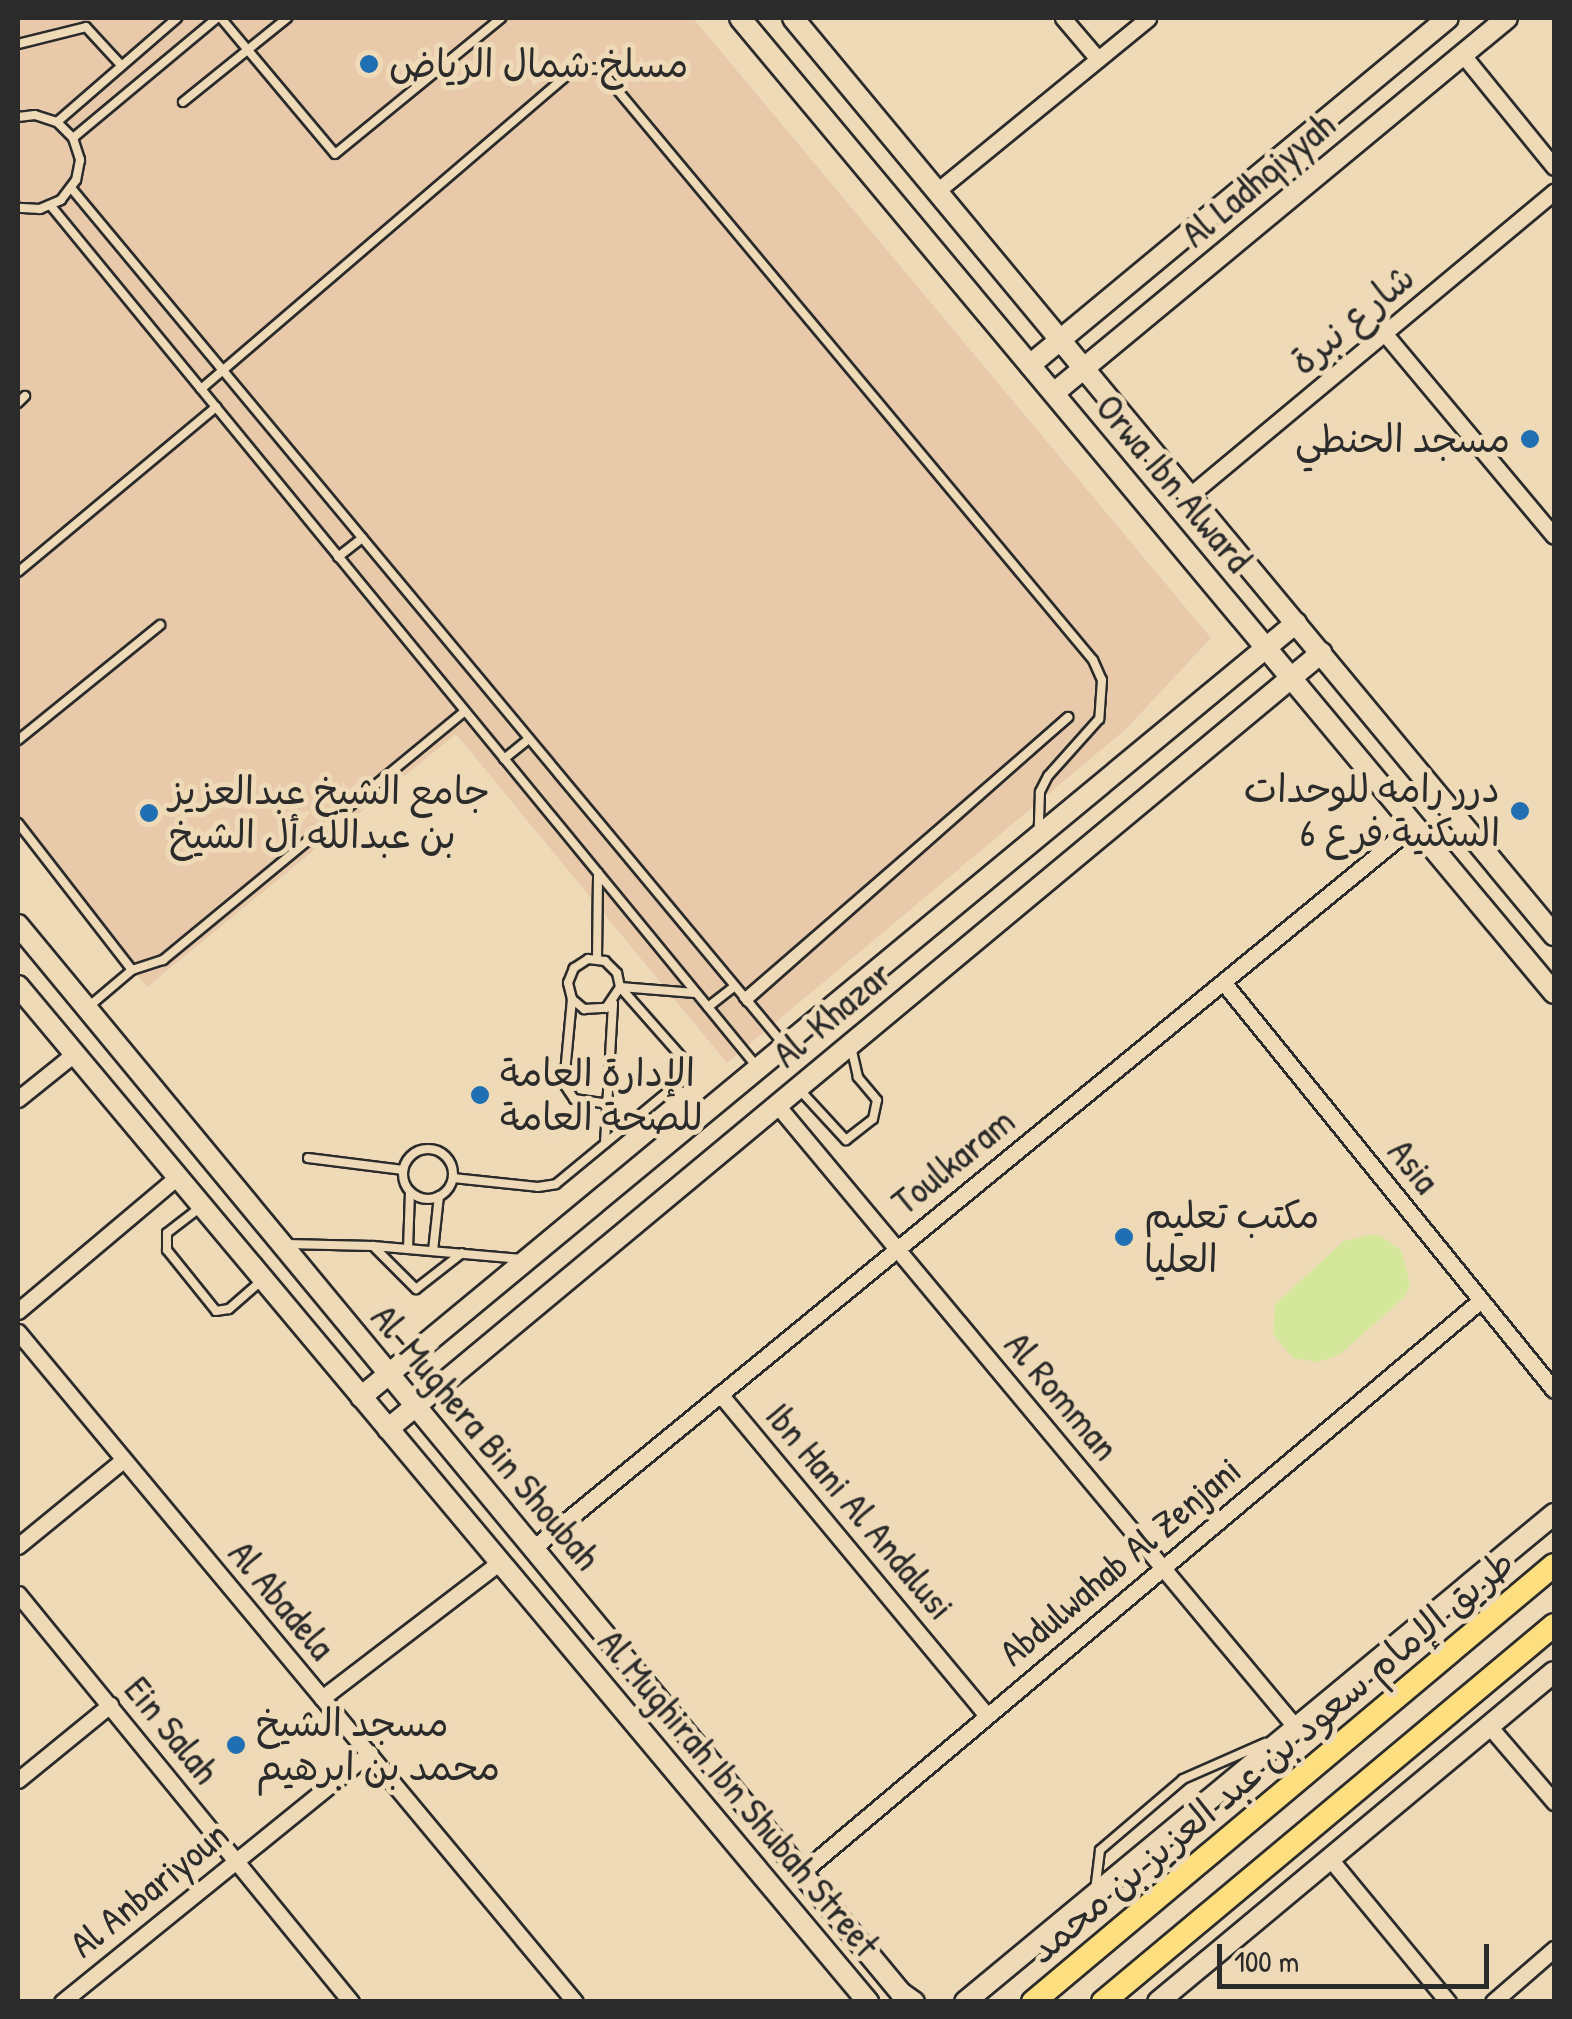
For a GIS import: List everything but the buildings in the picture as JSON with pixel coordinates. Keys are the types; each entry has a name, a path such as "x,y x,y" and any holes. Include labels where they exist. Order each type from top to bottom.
{"main road":[{"name":"طريق الإمام سعود بن عبد العزيز بن محمد","path":"1033,2002 1554,1565"},
{"path":"1104,2002 1554,1626"}],"street":[{"name":"Orwa Ibn Alward","path":"740,18 1554,993"},
{"name":"Orwa Ibn Alward","path":"793,18 1554,935"},
{"path":"1062,18 1098,59"},
{"path":"938,191 1148,18"},
{"name":"Al Ladhqiyyah","path":"1030,365 1448,18"},
{"name":"Al Ladhqiyyah","path":"1054,393 1508,18"},
{"path":"1463,55 1554,167"},
{"name":"شارع نبرة","path":"1190,495 1554,192"},
{"path":"1386,334 1554,536"},
{"name":"Al-Khazar","path":"361,1397 1296,623"},
{"name":"Al-Khazar","path":"388,1429 1321,654"},
{"name":"Toulkaram","path":"533,1548 1414,825"},
{"name":"Al-Mughera Bin Shoubah","path":"18,926 905,1999"},
{"name":"Asia","path":"1223,982 1554,1390"},
{"name":"Al Mughirah Ibn Shubah Street","path":"21,998 74,1054 868,2002"},
{"path":"18,1098 74,1054"},
{"name":"Al Romman","path":"777,1106 1297,1729"},
{"path":"18,1311 178,1178"},
{"name":"Abdulwahab Al Zenjani","path":"801,1872 1481,1300"},
{"name":"Al Abadela","path":"18,1332 575,2002"},
{"name":"Ibn Hani Al Andalusi","path":"720,1394 987,1716"},
{"path":"18,1546 122,1461"},
{"path":"965,2002 1554,1514"},
{"path":"322,1698 500,1562"},
{"name":"Ein Salah","path":"18,1594 345,1999"},
{"path":"1158,2002 1554,1672"},
{"path":"18,1780 110,1705"},
{"path":"1490,1726 1554,1802"},
{"name":"Al Anbariyoun","path":"62,2002 370,1752"},
{"path":"1331,1860 1448,2002"},
{"path":"1493,2002 1554,1949"}],"lane":[{"path":"18,44 86,26 98,18"},
{"path":"57,122 176,18"},
{"path":"73,138 219,18 335,154 501,18"},
{"path":"184,102 287,18"},
{"path":"86,26 120,64"},
{"path":"200,389 573,70 599,68 1093,660 1102,680 1099,719 1048,776 1040,792 1039,836"},
{"path":"18,117 35,115 57,122 73,138 80,160 72,188 51,206 18,208"},
{"path":"72,188 785,1046"},
{"path":"51,206 758,1068"},
{"path":"18,572 216,407"},
{"path":"338,556 362,538"},
{"path":"18,740 160,625"},
{"path":"86,1008 132,970 164,960 466,711"},
{"path":"746,999 1068,717 746,999"},
{"path":"504,759 530,739"},
{"path":"18,824 132,970"},
{"path":"597,958 598,873"},
{"path":"453,1178 547,1188 686,1077 688,1070 620,987 612,966 597,958 580,962 569,975 572,999 564,1084 574,1099 608,1104"},
{"path":"708,1007 734,986"},
{"path":"620,987 697,993"},
{"path":"605,1144 613,1003 620,987"},
{"path":"572,999 591,1011 613,1003"},
{"path":"798,1088 846,1140 872,1119 877,1100 858,1078 850,1044"},
{"path":"408,1248 410,1192 404,1170 416,1152 432,1149 450,1163 453,1178 439,1196 433,1250"},
{"path":"308,1158 404,1170"},
{"path":"410,1192 424,1198 439,1196"},
{"path":"202,1206 167,1234 164,1243 216,1311 229,1308 263,1279"},
{"path":"281,1244 408,1248 528,1260"},
{"path":"373,1246 416,1289 462,1253"},
{"path":"1095,1894 1100,1850 1183,1779 1297,1729"}],"shaded area":[{"path":"18,18 693,18 1211,638 1126,729 727,1063 456,734 147,987 18,831"}],"green space":[{"path":"1381,1236 1401,1250 1410,1283 1405,1297 1339,1355 1318,1362 1293,1358 1273,1334 1275,1304 1344,1241"}],"place":[{"name":"مسلخ شمال الرياض","path":"369,64"},
{"name":"مسجد الحنطي","path":"1530,439"},
{"name":"درر رامه للوحدات السكنية فرع 6","path":"1520,811"},
{"name":"جامع الشيخ عبدالعزيز بن عبدالله أل الشيخ","path":"149,813"},
{"name":"الإدارة العامة للصحة العامة","path":"480,1095"},
{"name":"مكتب تعليم العليا","path":"1124,1237"},
{"name":"مسجد الشيخ محمد بن ابرهيم","path":"236,1745"}]}
